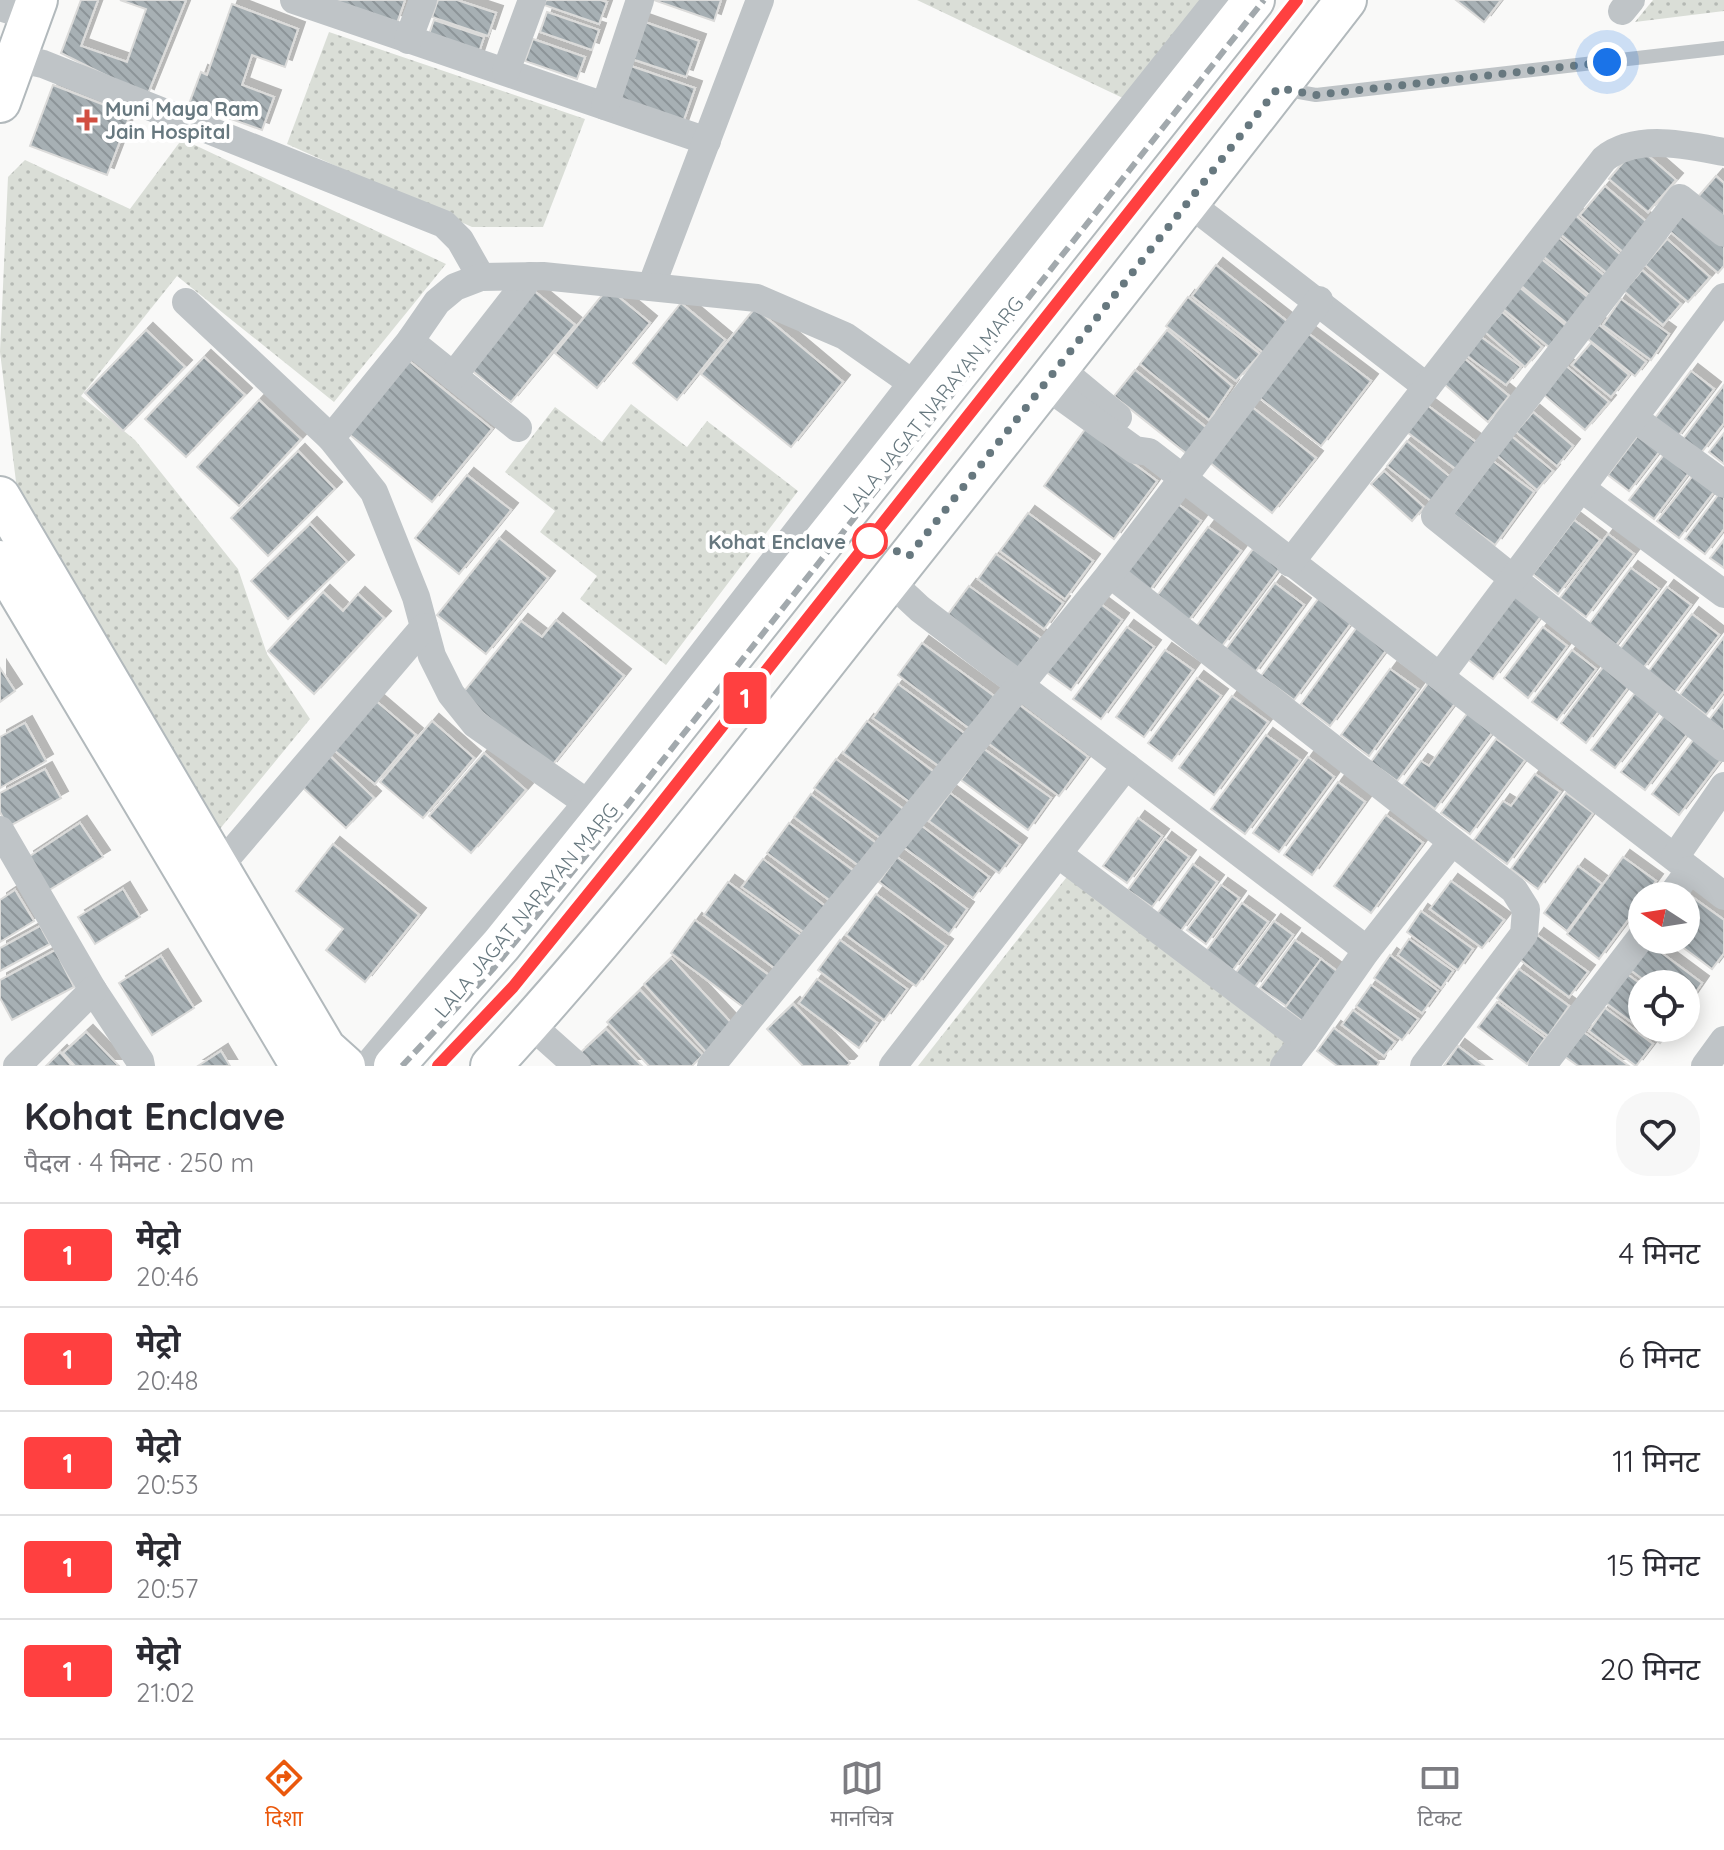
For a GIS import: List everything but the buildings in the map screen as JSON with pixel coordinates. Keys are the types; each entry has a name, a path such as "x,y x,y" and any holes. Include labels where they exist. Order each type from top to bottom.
{"main road":[{"name":"LALA JAGAT NARAYAN MARG","path":"394,1066 501,945 594,811 922,394 1254,0"},
{"path":"491,1066 678,847 1052,377 1346,0"},
{"path":"0,102 15,19"},
{"path":"0,497 7,557 301,1066"},
{"path":"7,557 219,867 325,1048 345,1066"}],"street":[{"path":"408,40 423,0"},
{"path":"506,71 532,0"},
{"path":"605,106 640,0"},
{"path":"651,287 760,0"},
{"path":"331,438 410,341 437,302 455,287 481,277 531,276 757,298 845,336 922,394 1217,0"},
{"path":"310,2 408,40 707,141"},
{"path":"15,19 43,64 444,224 460,240 481,277"},
{"path":"1290,563 1604,159 1621,148 1648,143 1724,152"},
{"path":"1724,233 1680,198 1435,516 1724,748"},
{"path":"1189,203 1319,300 1427,387"},
{"path":"453,376 531,276"},
{"path":"1440,676 1634,418 1715,330 1724,297"},
{"path":"711,1066 1110,574 1319,300"},
{"path":"186,302 331,438 374,492 398,549 432,656 451,694 475,724 594,811 367,1066"},
{"path":"410,341 518,428"},
{"path":"1052,377 1145,439 1149,452 1724,896"},
{"path":"1634,418 1724,484"},
{"path":"1581,488 1724,594"},
{"path":"1110,574 1514,890 1526,909 1524,934 1424,1066"},
{"path":"890,581 920,609 1367,950"},
{"path":"219,867 424,627"},
{"path":"893,1066 1126,766"},
{"path":"1676,882 1682,864 1724,786"},
{"path":"0,830 141,1066"},
{"path":"1284,1066 1367,950 1452,842"},
{"path":"1058,854 1304,1040"},
{"path":"1542,1066 1628,954"},
{"path":"17,1066 93,990"},
{"path":"530,1024 577,1066"},
{"path":"1705,1066 1724,1040"},
{"path":"0,1049 10,1066"}],"lane":[{"path":"1278,88 1316,95 1724,48"}],"shaded area":[{"path":"917,0 1205,0 1127,100"},
{"path":"1653,0 1724,0 1724,11 1635,22"},
{"path":"329,32 585,119 543,227 472,227 287,144"},
{"path":"182,139 446,264 334,402 177,276 81,396 135,440 238,569 267,654 310,719 219,830 18,498 0,352 8,177 25,160 130,209"},
{"path":"631,404 687,447 707,421 798,491 666,665 580,599 597,576 540,532 555,511 505,472 555,407 602,442"},
{"path":"1081,859 1308,1033 1284,1066 918,1066"}],"railway":[{"path":"402,1066 493,969 628,804 1264,0"},
{"path":"438,1066 513,987 648,820 1297,0"}],"metro line":[{"name":"1","path":"438,1066 513,987 648,820 1297,0"}],"place":[{"name":"Muni Maya Ram Jain Hospital","path":"87,120"},
{"name":"Kohat Enclave","path":"870,541"}],"route":[{"path":"870,541 909,556 1278,88 1316,95 1607,62"}]}
